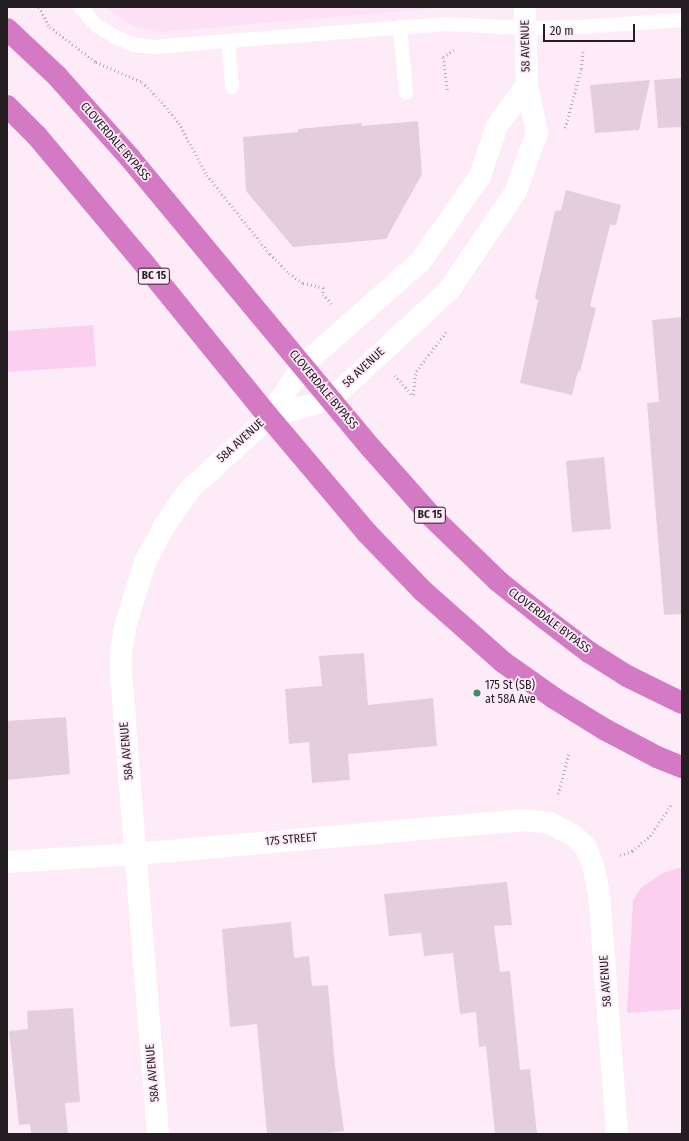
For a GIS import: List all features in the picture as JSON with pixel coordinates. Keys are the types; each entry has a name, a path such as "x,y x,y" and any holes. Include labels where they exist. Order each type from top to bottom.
{"highway":[{"name":"CLOVERDALE BYPASS","path":"7,29 57,76 130,158 331,399 432,517 498,581 589,652 628,676 682,703"},
{"name":"BC 15","path":"7,106 37,136 127,243 269,417 367,533 423,591 503,662 554,698 604,729 657,757 682,767"}],"street":[{"name":"58 AVENUE","path":"269,417 331,399 449,290 515,193 536,133 527,85 526,18"},
{"name":"58 AVENUE","path":"269,417 303,365 420,262 480,176 497,126 527,85"},
{"name":"58A AVENUE","path":"158,1134 121,679 122,651 126,624 145,562 165,525 189,490 269,417"},
{"name":"175 STREET","path":"7,862 135,854 522,820 550,823 573,835"},
{"name":"58 AVENUE","path":"573,835 585,846 593,865 600,893 617,1134"}],"lane":[{"path":"80,7 98,26 115,37 136,45 159,47 526,18 582,27 677,16"},
{"path":"400,27 406,93"},
{"path":"228,41 232,87"}],"path":[{"path":"39,7 50,27 96,62 142,82 162,102 179,123 207,175 270,254 289,273 303,283 324,288 324,294"},
{"path":"447,90 443,58 459,46"},
{"path":"558,794 569,752"},
{"path":"620,855 632,851 650,836 672,805"}],"shaded area":[{"path":"105,7 451,7 158,32 134,26"},
{"path":"93,325 96,366 7,372 7,331"},
{"path":"682,867 682,1009 627,1013 633,900 642,887 663,873"}],"building":[{"path":"682,78 682,127 658,128 654,80"},
{"path":"650,80 639,130 595,133 590,85"},
{"path":"418,121 422,174 386,239 293,247 246,191 243,137 298,132 298,129 362,123 362,126"},
{"path":"566,190 621,205 616,225 610,225 590,306 596,308 580,372 578,371 572,395 520,383 538,301 535,297 555,211 561,210"},
{"path":"682,317 682,614 664,615 647,403 659,402 652,320"},
{"path":"604,457 611,529 572,532 566,461"},
{"path":"364,653 368,705 433,698 437,746 348,754 350,780 312,783 309,742 289,744 285,689 322,686 319,656"},
{"path":"66,717 70,774 7,780 7,721"},
{"path":"507,882 512,925 494,926 500,972 510,971 520,1070 530,1069 537,1134 495,1134 486,1046 479,1047 476,1012 460,1014 453,953 424,956 421,933 389,936 384,894"},
{"path":"291,922 294,958 309,956 312,986 328,985 335,1066 344,1131 316,1134 267,1134 257,1024 230,1027 222,929"},
{"path":"73,1008 80,1102 65,1103 68,1134 31,1134 30,1124 19,1125 9,1031 28,1029 27,1011"}],"place":[{"name":"175 St (SB) at 58A Ave","path":"477,693"}]}
